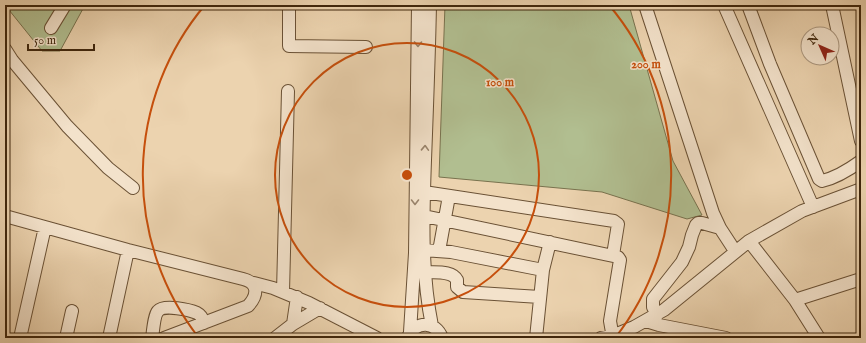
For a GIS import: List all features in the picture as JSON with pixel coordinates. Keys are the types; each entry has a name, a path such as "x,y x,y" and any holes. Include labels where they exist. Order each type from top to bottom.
{"street":[{"path":"51,28 65,5"},
{"path":"289,5 289,46 366,47"},
{"path":"409,335 414,253 418,5"},
{"path":"430,5 423,250 428,306 432,326"},
{"path":"645,5 713,213 720,228 735,251"},
{"path":"724,5 813,207"},
{"path":"748,5 770,64 819,179 822,181 826,180 851,168 861,161"},
{"path":"832,5 861,141"},
{"path":"5,49 9,61 67,126 108,168 133,188"},
{"path":"283,292 288,91"},
{"path":"424,216 618,256 620,260 610,321 609,337 634,328 652,318 749,241 802,211 861,189"},
{"path":"424,192 614,221 618,224 613,255"},
{"path":"449,274 445,252 444,220 450,196"},
{"path":"5,216 273,288 320,308 377,338"},
{"path":"652,318 653,299 682,262 689,247 696,225 698,223 702,223 720,228"},
{"path":"20,338 45,227"},
{"path":"749,241 795,300 819,338"},
{"path":"536,338 537,316 543,270 550,242"},
{"path":"109,338 128,250"},
{"path":"423,250 445,252 543,270"},
{"path":"425,272 455,276 457,280 457,287 463,292 540,297"},
{"path":"795,300 861,279"},
{"path":"164,338 248,306 251,303 255,292 254,283"},
{"path":"288,331 297,298"},
{"path":"152,338 157,313 162,308 169,307 197,313 202,318 204,323"},
{"path":"275,338 288,331 320,308"},
{"path":"66,338 72,311"},
{"path":"652,318 659,325 726,338"},
{"path":"409,335 418,326 428,325 437,329 442,338"}],"green space":[{"path":"5,5 85,5 60,51 42,51"},
{"path":"445,5 629,5 673,161 702,215 687,219 602,192 439,177"}]}
